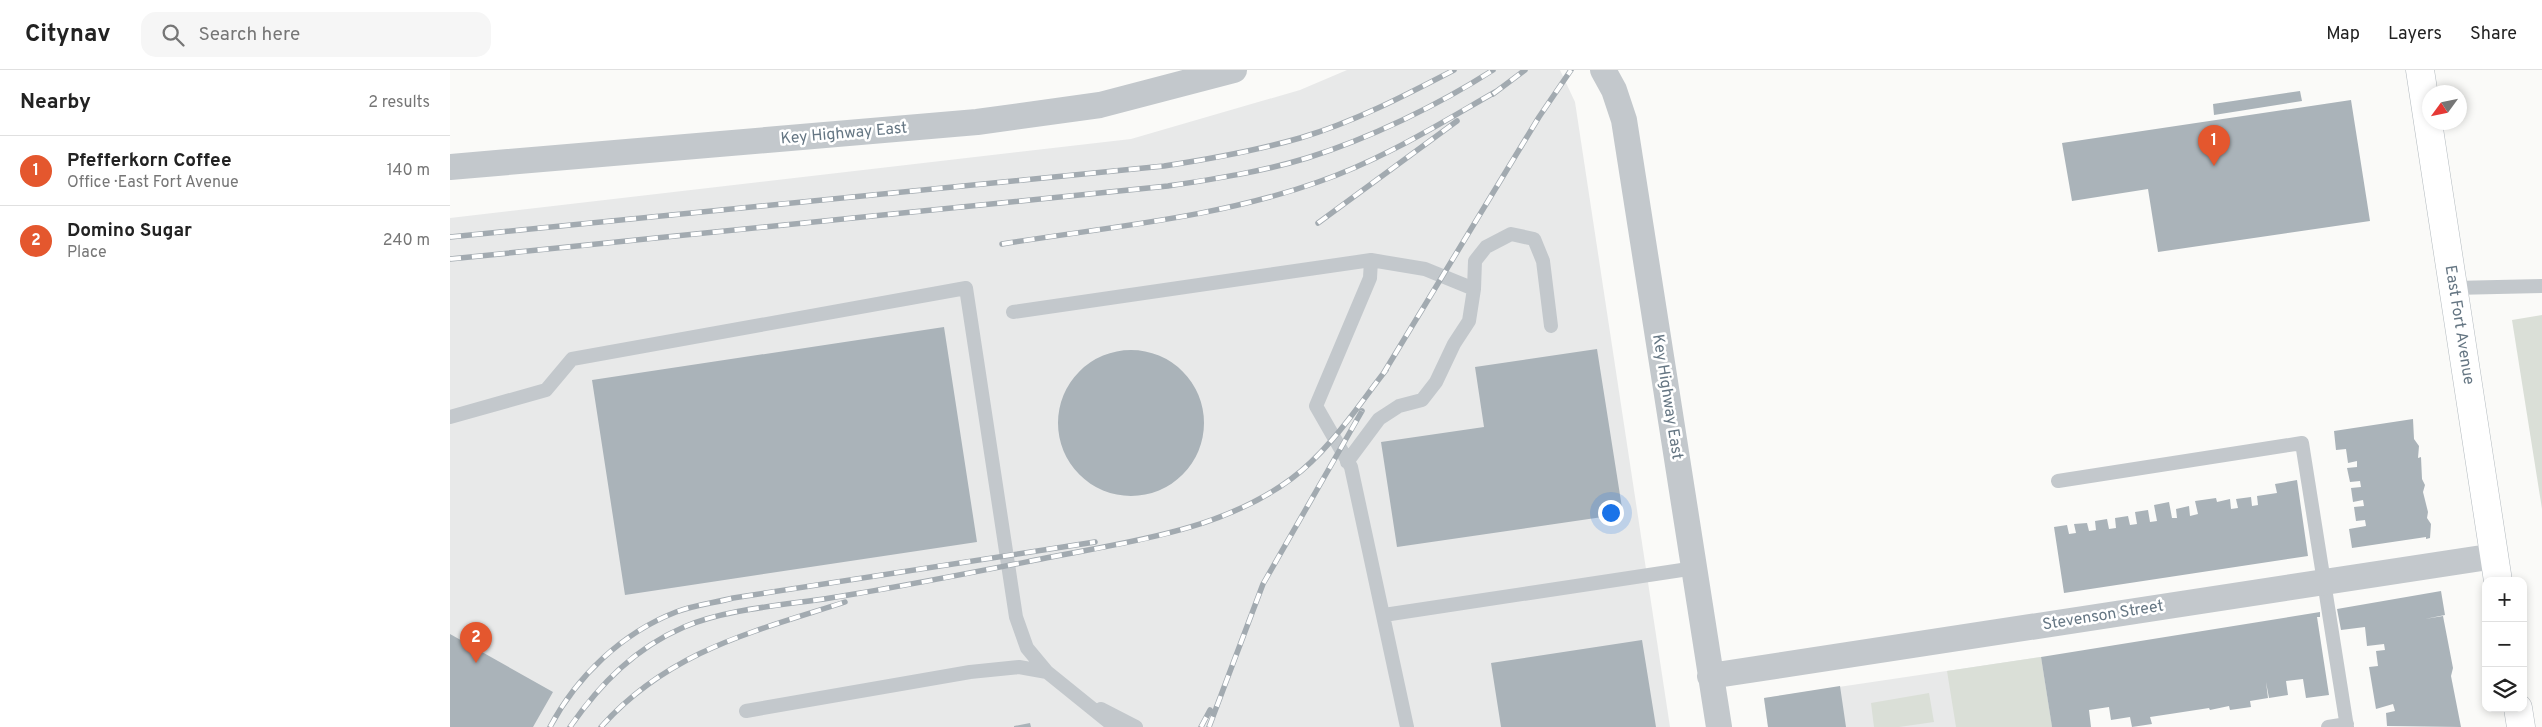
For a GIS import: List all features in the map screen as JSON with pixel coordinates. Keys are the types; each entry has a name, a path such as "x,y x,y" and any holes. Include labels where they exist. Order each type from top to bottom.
{"street":[{"name":"Key Highway East","path":"450,167 977,122 1100,104 1234,70"},
{"name":"Key Highway East","path":"1603,70 1614,90 1624,120 1719,727"},
{"name":"East Fort Avenue","path":"2420,70 2496,568"},
{"name":"Stevenson Street","path":"1710,676 2324,582 2496,568"},
{"path":"2519,712 2521,727"}],"lane":[{"path":"1347,462 1379,419 1399,406 1422,400 1436,382 1454,344 1469,321 1474,289 1475,261 1486,248 1511,234 1534,239 1543,261 1551,326"},
{"path":"1013,312 1370,260 1425,269 1474,289"},
{"path":"1370,260 1370,278 1316,406 1351,467 1407,727"},
{"path":"2453,288 2542,286"},
{"path":"450,417 546,390 572,359 966,288 1016,617 1027,648 1046,672 1115,727"},
{"path":"2058,481 2302,443 2347,726 2328,727"},
{"path":"1384,615 1694,568"},
{"path":"746,711 970,672 1019,667 1046,672"},
{"path":"1072,693 1136,727"}],"shaded area":[{"path":"1347,70 1560,70 1575,102 1670,727 450,727 450,218 1131,139 1300,90"},
{"path":"2542,315 2542,509 2512,320"},
{"path":"2041,657 2052,727 1768,727 1764,698"},
{"path":"2041,657 2052,727 1956,727 1947,671"},
{"path":"1929,693 1934,722 1899,727 1874,727 1871,703"}],"building":[{"path":"2300,91 2302,101 2214,115 2213,104"},
{"path":"2351,100 2370,221 2158,252 2148,189 2072,201 2062,143"},
{"path":"944,327 977,542 625,595 592,380"},
{"path":"1597,349 1623,514 1397,547 1381,442 1484,427 1475,367"},
{"path":"1131,350 1159,355 1183,371 1199,395 1204,423 1199,451 1183,475 1159,491 1131,496 1103,491 1079,475 1063,451 1058,423 1063,395 1079,371 1103,355"},
{"path":"2413,419 2414,439 2419,446 2418,458 2421,457 2422,479 2425,485 2423,492 2428,512 2427,518 2431,524 2430,538 2426,539 2426,537 2352,548 2349,529 2366,526 2365,520 2356,521 2354,507 2364,506 2363,500 2353,502 2351,488 2361,487 2360,481 2350,482 2347,468 2357,467 2357,461 2348,463 2346,449 2336,450 2334,431"},
{"path":"2297,480 2308,556 2064,593 2054,527 2067,525 2069,534 2076,533 2074,524 2087,523 2089,531 2096,530 2095,521 2107,519 2109,529 2116,528 2115,518 2128,516 2130,525 2137,524 2135,512 2148,510 2150,522 2157,521 2154,505 2169,502 2172,518 2177,518 2176,509 2189,506 2190,516 2198,514 2195,501 2216,498 2217,502 2230,499 2231,509 2238,508 2236,499 2251,497 2252,506 2258,505 2257,496 2277,493 2275,484"},
{"path":"2441,591 2445,615 2425,619 2443,616 2453,668 2451,676 2461,727 2387,726 2386,713 2395,711 2393,704 2376,709 2369,667 2378,666 2376,651 2385,650 2384,644 2367,646 2365,627 2341,630 2337,609"},
{"path":"2320,612 2320,617 2317,617 2329,695 2306,698 2303,679 2286,681 2288,695 2269,698 2266,682 2268,698 2250,701 2251,707 2230,710 2229,706 2150,717 2152,724 2132,727 2130,717 2111,720 2109,707 2089,710 2091,727 2052,727 2041,657"},
{"path":"450,634 553,692 533,727 450,727"},
{"path":"1642,640 1656,727 1501,727 1491,663"},
{"path":"1840,686 1846,727 1768,727 1764,698"},
{"path":"1030,723 1031,727 1014,727 1014,726"}],"railway":[{"path":"450,237 1164,166 1266,147 1320,132 1379,108 1454,70"},
{"path":"450,259 1168,186 1238,175 1307,158 1354,141 1427,108 1493,70"},
{"path":"1493,94 1525,70"},
{"path":"1383,374 1539,117 1571,70"},
{"path":"1002,244 1201,213 1280,194 1318,182 1365,163 1410,141 1497,91"},
{"path":"1318,223 1457,121"},
{"path":"570,727 606,682 634,657 666,636 700,621 736,612 883,589 1138,540 1203,523 1234,511 1263,497 1305,468 1331,442 1386,370"},
{"path":"1209,727 1263,584 1362,411"},
{"path":"550,727 573,690 603,658 637,632 676,612 733,598 1095,542"},
{"path":"601,727 627,701 655,680 684,662 714,647 745,635 845,602"},
{"path":"1201,727 1210,710"}],"place":[{"name":"Pfefferkorn Coffee","path":"2214,166"},
{"name":"Domino Sugar","path":"476,663"}]}
